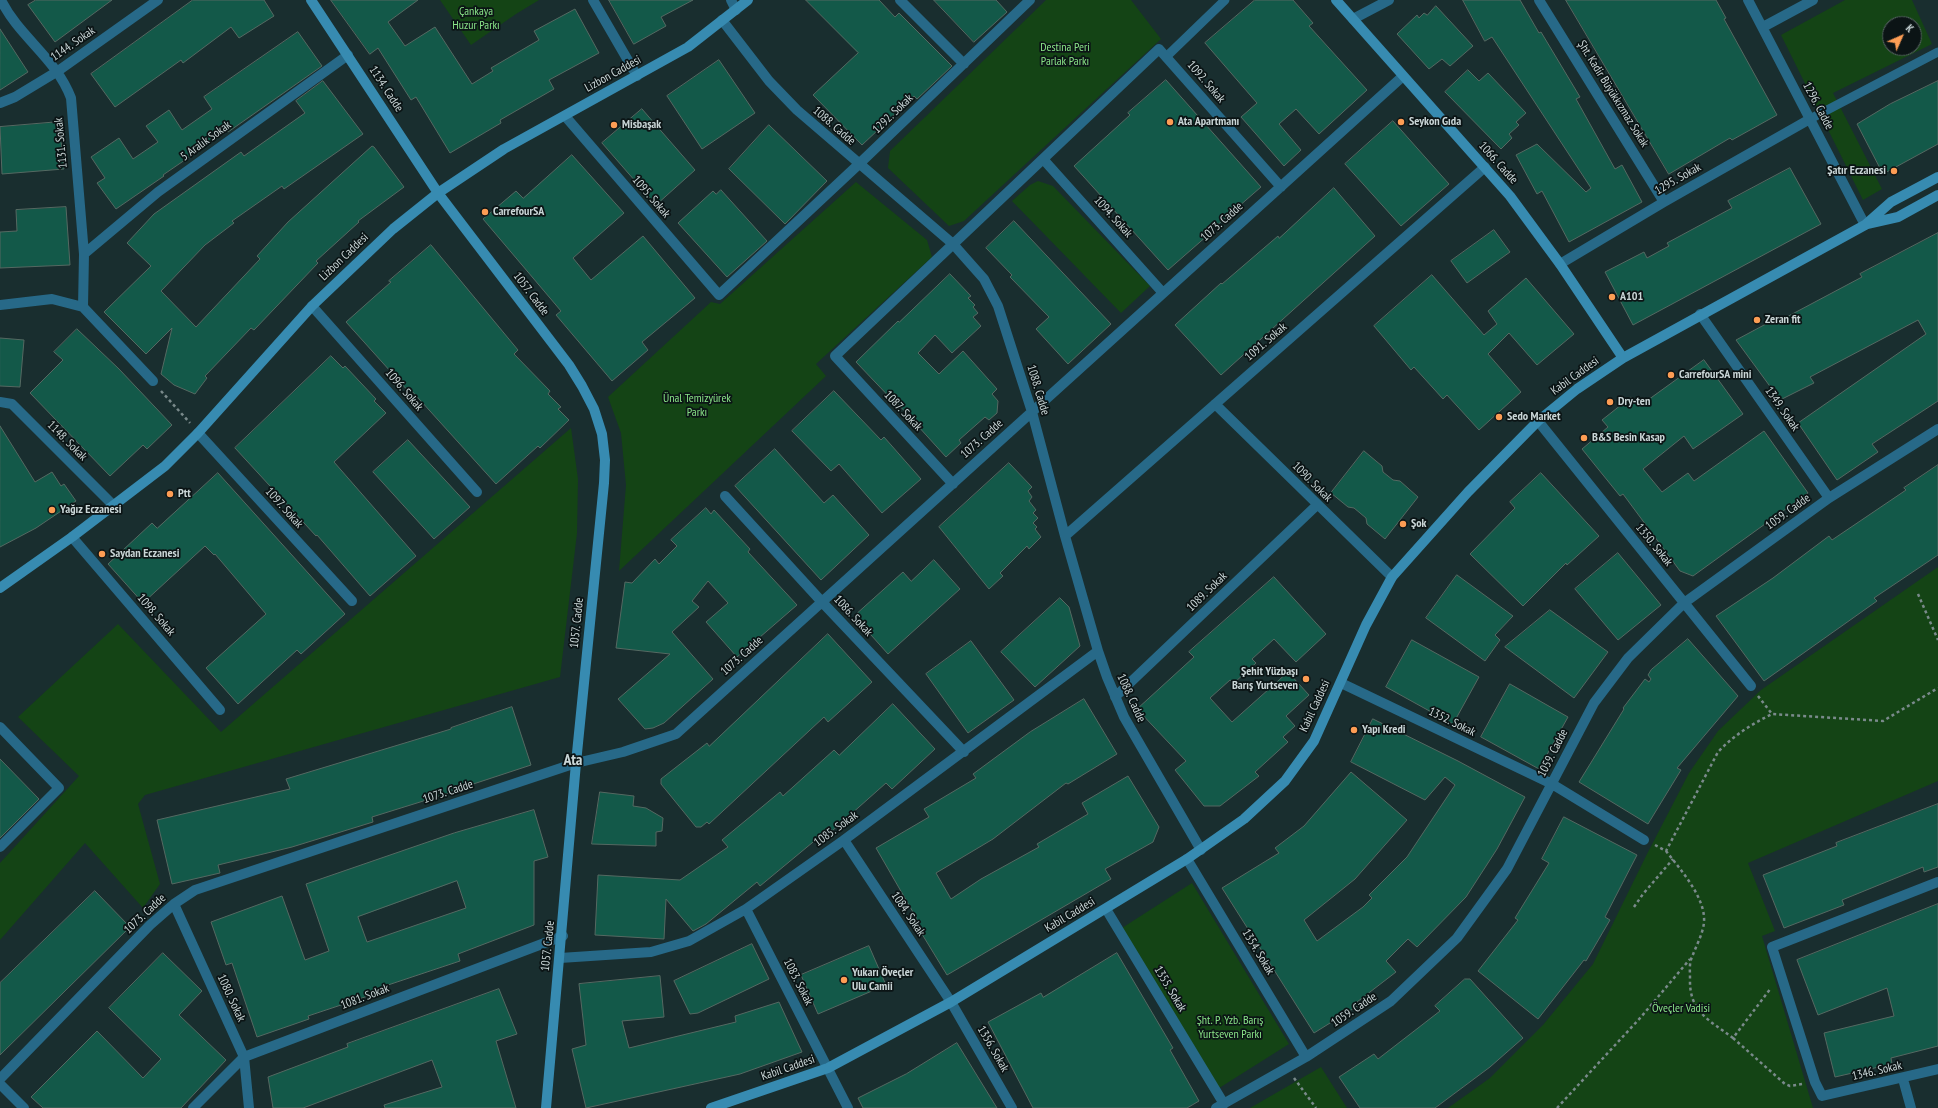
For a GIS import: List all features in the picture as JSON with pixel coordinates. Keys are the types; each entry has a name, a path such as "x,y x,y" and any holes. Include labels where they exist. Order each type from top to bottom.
{"main road":[{"name":"1134. Cadde","path":"311,0 438,192"},
{"name":"Lizbon Caddesi","path":"0,588 72,537 164,466 198,433 312,306 393,229 438,192 504,149 688,47 748,0"},
{"name":"1066. Cadde","path":"1336,0 1402,77 1510,196 1560,264 1623,358"},
{"name":"Kabil Caddesi","path":"711,1108 828,1068 952,1002 1187,859 1244,820 1285,781 1314,740 1341,683 1366,624 1392,577 1468,492 1538,421 1578,389 1623,358 1700,314 1865,225 1891,202 1938,177"},
{"name":"1057. Cadde","path":"438,192 569,365 594,409 602,434 605,460 604,483 576,763 546,1108"},
{"name":"Kabil Caddesi","path":"1865,225 1898,217 1938,196"}],"street":[{"name":"1131. Sokak","path":"1,0 18,24 58,71 71,98 84,254 83,307"},
{"name":"1144. Sokak","path":"0,103 15,97 58,71 158,0"},
{"path":"593,0 637,76"},
{"path":"731,0 736,10"},
{"path":"900,0 964,64"},
{"name":"1292. Sokak","path":"718,295 859,164 1030,0"},
{"path":"1353,19 1388,0"},
{"name":"Şht. Kadir Büyükkızmaz Sokak","path":"1539,0 1664,202"},
{"name":"1296. Cadde","path":"1748,0 1865,225"},
{"path":"1763,27 1813,0"},
{"name":"1088. Cadde","path":"722,20 769,81 797,110 953,244 984,279 998,306 1032,412 1098,651 1115,697 1124,717 1201,850"},
{"path":"953,244 1043,159 1163,53"},
{"name":"1092. Sokak","path":"1163,53 1280,187"},
{"name":"5 Aralık Sokak","path":"84,254 158,192 348,55"},
{"name":"1073. Cadde","path":"0,1079 150,925 174,904 195,890 576,763 623,752 676,734 1402,77"},
{"name":"1095. Sokak","path":"565,116 718,295"},
{"name":"1295. Sokak","path":"1560,264 1664,202 1810,119"},
{"name":"1094. Sokak","path":"1043,159 1164,293"},
{"name":"1091. Sokak","path":"1065,536 1485,167"},
{"name":"1087. Sokak","path":"953,244 835,356 953,484"},
{"path":"0,306 52,299 83,307 153,381"},
{"name":"1096. Sokak","path":"312,306 477,492"},
{"name":"1349. Sokak","path":"1700,314 1829,498"},
{"name":"1148. Sokak","path":"0,402 12,404 113,505"},
{"name":"1090. Sokak","path":"1215,404 1392,577"},
{"name":"1350. Sokak","path":"1538,421 1751,686"},
{"name":"1059. Cadde","path":"1220,1106 1306,1058 1391,1001 1457,938 1507,869 1594,703 1628,658 1684,603 1829,498 1938,429"},
{"name":"1097. Sokak","path":"198,433 352,601"},
{"name":"1086. Sokak","path":"725,496 822,602 964,752"},
{"name":"1089. Sokak","path":"1115,697 1317,505"},
{"name":"1098. Sokak","path":"72,537 220,710"},
{"name":"1085. Sokak","path":"560,958 651,952 689,941 746,908 844,840 1098,651"},
{"name":"1352. Sokak","path":"1341,683 1552,784 1644,840"},
{"path":"0,727 59,788 0,847"},
{"name":"1084. Sokak","path":"844,840 952,1002"},
{"name":"1354. Sokak","path":"1187,859 1306,1058"},
{"path":"1815,1082 1772,948 1938,882"},
{"name":"1080. Sokak","path":"174,904 244,1057 249,1108"},
{"name":"1083. Sokak","path":"746,908 848,1108"},
{"name":"1355. Sokak","path":"1106,909 1220,1106"},
{"name":"1081. Sokak","path":"193,1108 244,1057 562,936"},
{"name":"1356. Sokak","path":"952,1002 1012,1108"},
{"name":"1346. Sokak","path":"1815,1082 1822,1096 1903,1079 1938,1069"},
{"path":"1903,1079 1911,1108"},
{"path":"0,1084 24,1108"}],"lane":[{"path":"1163,53 1225,0"},
{"path":"1810,119 1938,52"}],"path":[{"path":"153,381 198,433"},
{"path":"1918,594 1938,640"},
{"path":"1751,686 1772,714"},
{"path":"1666,851 1718,752 1730,740 1751,725 1772,714 1883,721 1938,688"},
{"path":"1557,1108 1641,1017 1691,958 1699,941 1704,922 1700,903 1687,878 1666,851 1644,840"},
{"path":"1634,908 1643,894 1673,859"},
{"path":"1691,958 1690,991 1693,1004 1700,1013 1733,1038 1785,1084 1790,1086 1815,1082"},
{"path":"1733,1038 1781,975"},
{"path":"1286,1069 1316,1108"}],"green space":[{"name":"Çankaya Huzur Parkı","path":"440,0 539,0 471,45"},
{"name":"Destina Peri Parlak Parkı","path":"1046,0 1131,0 1161,39 964,221 949,226 888,168 890,151"},
{"path":"1845,0 1912,0 1919,16 1882,16 1882,56 1908,56 1833,93 1882,189 1863,200 1781,35"},
{"path":"1922,22 1932,44 1922,49"},
{"path":"1038,181 1053,186 1150,286 1121,313 1012,201 1030,185"},
{"name":"Ünal Temizyürek Parkı","path":"856,182 927,240 932,257 816,364 826,376 619,571 626,485 621,433 608,397 711,302 720,304"},
{"path":"571,428 578,479 577,533 560,677 145,795 138,804 160,884 143,908 85,843 0,940 0,863 79,776 18,717 118,624 221,732"},
{"name":"Öveçler Vadisi","path":"1938,567 1938,781 1748,863 1775,931 1762,936 1813,1108 1448,1108 1490,1078 1543,1025 1593,964 1689,773 1718,731 1761,690"},
{"name":"Şht. P. Yzb. Barış Yurtseven Parkı","path":"1192,883 1289,1044 1216,1090 1122,928"},
{"path":"1321,1067 1347,1108 1250,1108"}],"building":[{"path":"36,0 112,0 55,42 28,5"},
{"path":"193,0 264,0 274,16 239,38 231,27 183,63 181,60 115,107 91,74"},
{"path":"331,0 418,0 388,22 405,46 435,27 472,84 493,71 491,68 539,40 534,31 575,9 599,53 549,80 554,89 500,120 501,123 450,153 416,97 411,100 378,48 370,54"},
{"path":"609,0 693,0 661,17 666,26 634,44"},
{"path":"806,0 879,0 895,17 899,13 952,66 917,99 914,96 862,145 813,95 858,53"},
{"path":"934,0 996,0 1007,12 974,42"},
{"path":"1255,0 1293,0 1313,23 1309,26 1367,90 1319,134 1296,109 1279,124 1301,150 1284,166 1241,117 1257,103 1205,43"},
{"path":"1463,0 1520,0 1539,33 1541,32 1580,97 1576,99 1615,169 1622,165 1642,202 1569,242 1542,191 1537,194 1516,155 1537,144 1586,192 1591,188 1492,37 1485,41"},
{"path":"1566,0 1716,0 1726,18 1724,19 1777,115 1732,140 1730,138 1669,174"},
{"path":"1436,6 1473,46 1450,66 1442,59 1429,69 1397,34 1417,15 1419,18 1424,13 1427,15"},
{"path":"0,29 28,72 0,90"},
{"path":"298,32 322,66 116,209 97,183 105,178 91,157 119,138 133,159 158,142 146,126 169,110 182,130 212,109 204,97"},
{"path":"719,60 755,113 702,149 667,96"},
{"path":"1468,70 1479,81 1488,73 1526,113 1516,122 1519,125 1509,134 1512,138 1501,149 1445,92"},
{"path":"1166,80 1261,187 1168,270 1074,166 1130,115 1128,113"},
{"path":"323,81 363,134 284,189 282,186 232,221 234,223 205,245 161,291 196,327 260,259 257,256 288,222 372,146 404,187 358,221 359,222 316,261 318,263 254,330 251,328 205,376 207,378 195,394 174,385 161,374 172,328 146,354 104,312 151,266 127,243 154,214 241,152 244,156 305,113 296,101"},
{"path":"1938,81 1938,144 1883,174 1857,124 1890,104"},
{"path":"642,109 695,170 656,205 602,143"},
{"path":"1393,121 1449,184 1401,226 1345,164"},
{"path":"59,122 64,169 2,174 0,127"},
{"path":"769,125 827,181 785,224 729,169"},
{"path":"572,155 624,213 573,258 591,280 643,236 695,298 642,342 648,350 612,381 556,315 561,311 483,219 516,191 523,198"},
{"path":"1790,168 1821,224 1633,325 1605,272 1644,252 1647,258 1669,246 1667,243 1732,208 1728,201"},
{"path":"1334,188 1375,236 1221,375 1175,325 1221,283 1222,284 1278,236 1279,238"},
{"path":"721,190 767,241 727,277 678,223 713,191 716,194"},
{"path":"66,207 70,265 0,268 0,232 17,231 16,210"},
{"path":"1014,221 1111,324 1068,364 1036,329 1049,317 1010,277 1012,275 986,248"},
{"path":"1494,230 1510,252 1467,283 1451,261"},
{"path":"1938,233 1938,401 1872,444 1878,452 1837,480 1798,423 1926,334 1918,320 1810,377 1814,383 1780,400 1736,340 1779,317 1781,320 1862,277 1860,274"},
{"path":"431,245 518,350 514,354 550,391 548,394 561,407 558,409 569,420 540,448 538,446 496,484 411,390 409,392 346,322 391,282 389,281"},
{"path":"950,274 971,296 968,298 975,305 973,307 978,313 973,317 981,326 952,353 935,335 918,353 939,374 963,351 997,389 992,394 998,401 997,413 989,420 985,417 959,440 961,443 946,457 898,404 897,405 856,362 898,321 899,322"},
{"path":"1432,275 1484,335 1497,324 1488,311 1526,278 1574,334 1537,365 1509,333 1488,354 1521,392 1479,430 1447,395 1443,399 1414,367 1411,370 1374,326"},
{"path":"77,329 119,369 172,425 147,449 143,445 110,476 30,393 63,360 54,352"},
{"path":"0,338 24,340 20,387 0,386"},
{"path":"331,356 343,368 345,366 376,399 374,401 386,413 334,462 416,556 370,596 317,535 316,536 235,448"},
{"path":"1704,360 1743,414 1693,449 1684,436 1643,469 1662,492 1688,473 1694,481 1764,431 1808,493 1693,576 1680,571 1623,494 1620,496 1582,449 1608,427 1602,420 1631,397 1639,406"},
{"path":"834,391 881,440 884,437 921,479 882,513 839,464 831,471 792,431"},
{"path":"0,426 35,482 52,472 61,486 64,484 76,501 36,528 0,547"},
{"path":"408,440 470,507 434,539 373,472"},
{"path":"775,449 824,503 833,495 869,535 821,580 735,486"},
{"path":"1364,451 1382,466 1383,472 1393,480 1400,481 1418,497 1385,539 1367,524 1366,518 1354,508 1348,507 1331,493"},
{"path":"1009,463 1032,487 1028,491 1032,497 1029,501 1036,510 1033,513 1038,518 1033,523 1037,527 1035,529 1041,537 1029,549 1027,546 1000,573 1003,576 989,589 939,527"},
{"path":"1938,465 1938,555 1874,598 1877,601 1764,681 1716,616 1773,578 1829,536 1832,540 1906,490 1904,488"},
{"path":"218,473 345,614 301,654 297,650 238,704 206,668 266,614 215,554 214,555 205,546 143,603 108,564 152,523 157,528"},
{"path":"1541,473 1599,536 1567,565 1566,563 1523,606 1470,554 1515,508 1510,502"},
{"path":"706,508 711,514 714,510 750,549 748,552 797,605 737,657 706,622 728,603 708,581 692,601 699,607 672,632 713,679 664,723 653,728 645,729 618,699 670,654 616,648 625,582 632,583 655,559 659,564 677,546 671,540"},
{"path":"1618,553 1661,605 1618,640 1575,589"},
{"path":"934,560 960,589 888,654 854,616 903,572 911,581"},
{"path":"1457,575 1513,616 1495,635 1500,640 1485,661 1426,618"},
{"path":"1274,577 1326,634 1296,662 1274,639 1252,659 1256,663 1234,683 1230,680 1210,698 1232,722 1288,672 1309,695 1286,716 1295,726 1283,737 1288,742 1255,772 1259,776 1220,806 1204,806 1175,770 1186,761 1137,709 1194,657 1189,652"},
{"path":"1060,598 1069,607 1080,646 1035,687 1001,652"},
{"path":"1550,610 1608,652 1574,698 1505,647"},
{"path":"828,634 872,682 828,722 824,717 709,824 707,822 701,827 696,827 661,784 661,779 707,743 709,746"},
{"path":"1688,639 1738,696 1677,768 1681,770 1648,824 1579,782 1624,709 1623,708 1645,679 1649,682 1651,679 1648,675 1651,670"},
{"path":"1412,640 1479,677 1453,724 1386,687"},
{"path":"971,641 1014,700 968,733 926,674"},
{"path":"1510,684 1568,717 1539,769 1481,737"},
{"path":"1084,699 1117,754 1068,784 1066,783 993,839 936,873 951,899 981,879 1039,847 1037,844 1088,814 1082,803 1128,776 1159,827 1153,842 1105,869 1111,879 947,975 914,921 917,919 876,848 929,817 924,809 976,778 973,774 1030,732"},
{"path":"893,704 935,749 892,789 886,783 832,831 830,828 760,886 757,882 706,924 693,931 666,899 664,939 595,935 598,875 680,880 728,847 722,840 780,792 783,796 834,750 839,755"},
{"path":"512,707 531,765 372,817 373,822 292,847 218,865 220,873 172,884 157,820 290,789 286,779 451,729"},
{"path":"1373,719 1458,761 1525,797 1497,849 1466,897 1417,947 1408,939 1386,961 1396,972 1357,1002 1359,1005 1314,1033 1222,888 1279,853 1275,848 1304,826 1351,772 1407,820 1355,879 1304,920 1317,941 1363,907 1372,898 1369,895 1407,857 1455,785 1445,777 1425,800 1351,762"},
{"path":"0,759 39,799 0,838"},
{"path":"600,792 634,796 633,806 646,808 663,818 662,831 656,832 656,846 592,844"},
{"path":"1938,804 1938,867 1924,872 1923,867 1842,900 1844,905 1784,928 1763,875 1837,846 1836,843"},
{"path":"534,810 548,857 534,861 534,925 458,954 460,961 382,987 383,991 308,1016 309,1019 257,1037 232,963 226,965 211,922 282,896 305,960 329,951 306,884 454,833","holes":["457,881 466,908 367,942 358,917"]},
{"path":"1564,817 1637,855 1605,917 1610,920 1586,961 1584,960 1538,1019 1478,971 1518,920 1515,918 1549,863 1542,859"},
{"path":"95,891 130,927 0,1055 0,983"},
{"path":"1938,904 1938,1046 1891,1058 1892,1064 1835,1077 1824,1033 1894,1016 1887,988 1818,1015 1797,960"},
{"path":"752,944 769,979 698,1013 690,1014 674,981"},
{"name":"Yukarı Öveçler Ulu Camii","path":"869,946 886,985 818,1014 801,975"},
{"path":"163,953 202,991 179,1015 226,1060 181,1108 43,1108 31,1097 97,1031 143,1078 161,1059 109,1008"},
{"path":"1117,953 1173,1048 1170,1050 1199,1101 1187,1108 1033,1108 988,1022 1041,993 1043,997"},
{"path":"660,976 664,1017 622,1021 629,1048 736,1022 735,1016 779,1002 802,1052 740,1074 586,1108 572,1049 586,1045 579,984"},
{"path":"1465,979 1470,979 1523,1038 1490,1067 1435,1108 1360,1108 1339,1077 1374,1054 1378,1059 1440,1011 1435,1006"},
{"path":"499,989 517,1034 496,1041 516,1108 385,1108 384,1105 442,1087 432,1060 303,1108 273,1108 268,1077 348,1047 347,1044"},
{"path":"957,1043 997,1108 863,1108 858,1098 906,1074"}],"place":[{"name":"Ata Apartmanı","path":"1170,122"},
{"name":"Seykon Gıda","path":"1401,122"},
{"name":"Misbaşak","path":"614,125"},
{"name":"Şatır Eczanesi","path":"1894,171"},
{"name":"CarrefourSA","path":"485,212"},
{"name":"A101","path":"1612,297"},
{"name":"Zeran fit","path":"1757,320"},
{"name":"CarrefourSA mini","path":"1671,375"},
{"name":"Dry-ten","path":"1610,402"},
{"name":"Sedo Market","path":"1499,417"},
{"name":"B&S Besin Kasap","path":"1584,438"},
{"name":"Ptt","path":"170,494"},
{"name":"Yağız Eczanesi","path":"52,510"},
{"name":"Şok","path":"1403,524"},
{"name":"Saydan Eczanesi","path":"102,554"},
{"name":"Şehit Yüzbaşı Barış Yurtseven","path":"1306,679"},
{"name":"Yapı Kredi","path":"1354,730"},
{"name":"Yukarı Öveçler Ulu Camii","path":"844,980"}],"district":[{"name":"Ata","path":"573,760"}]}
